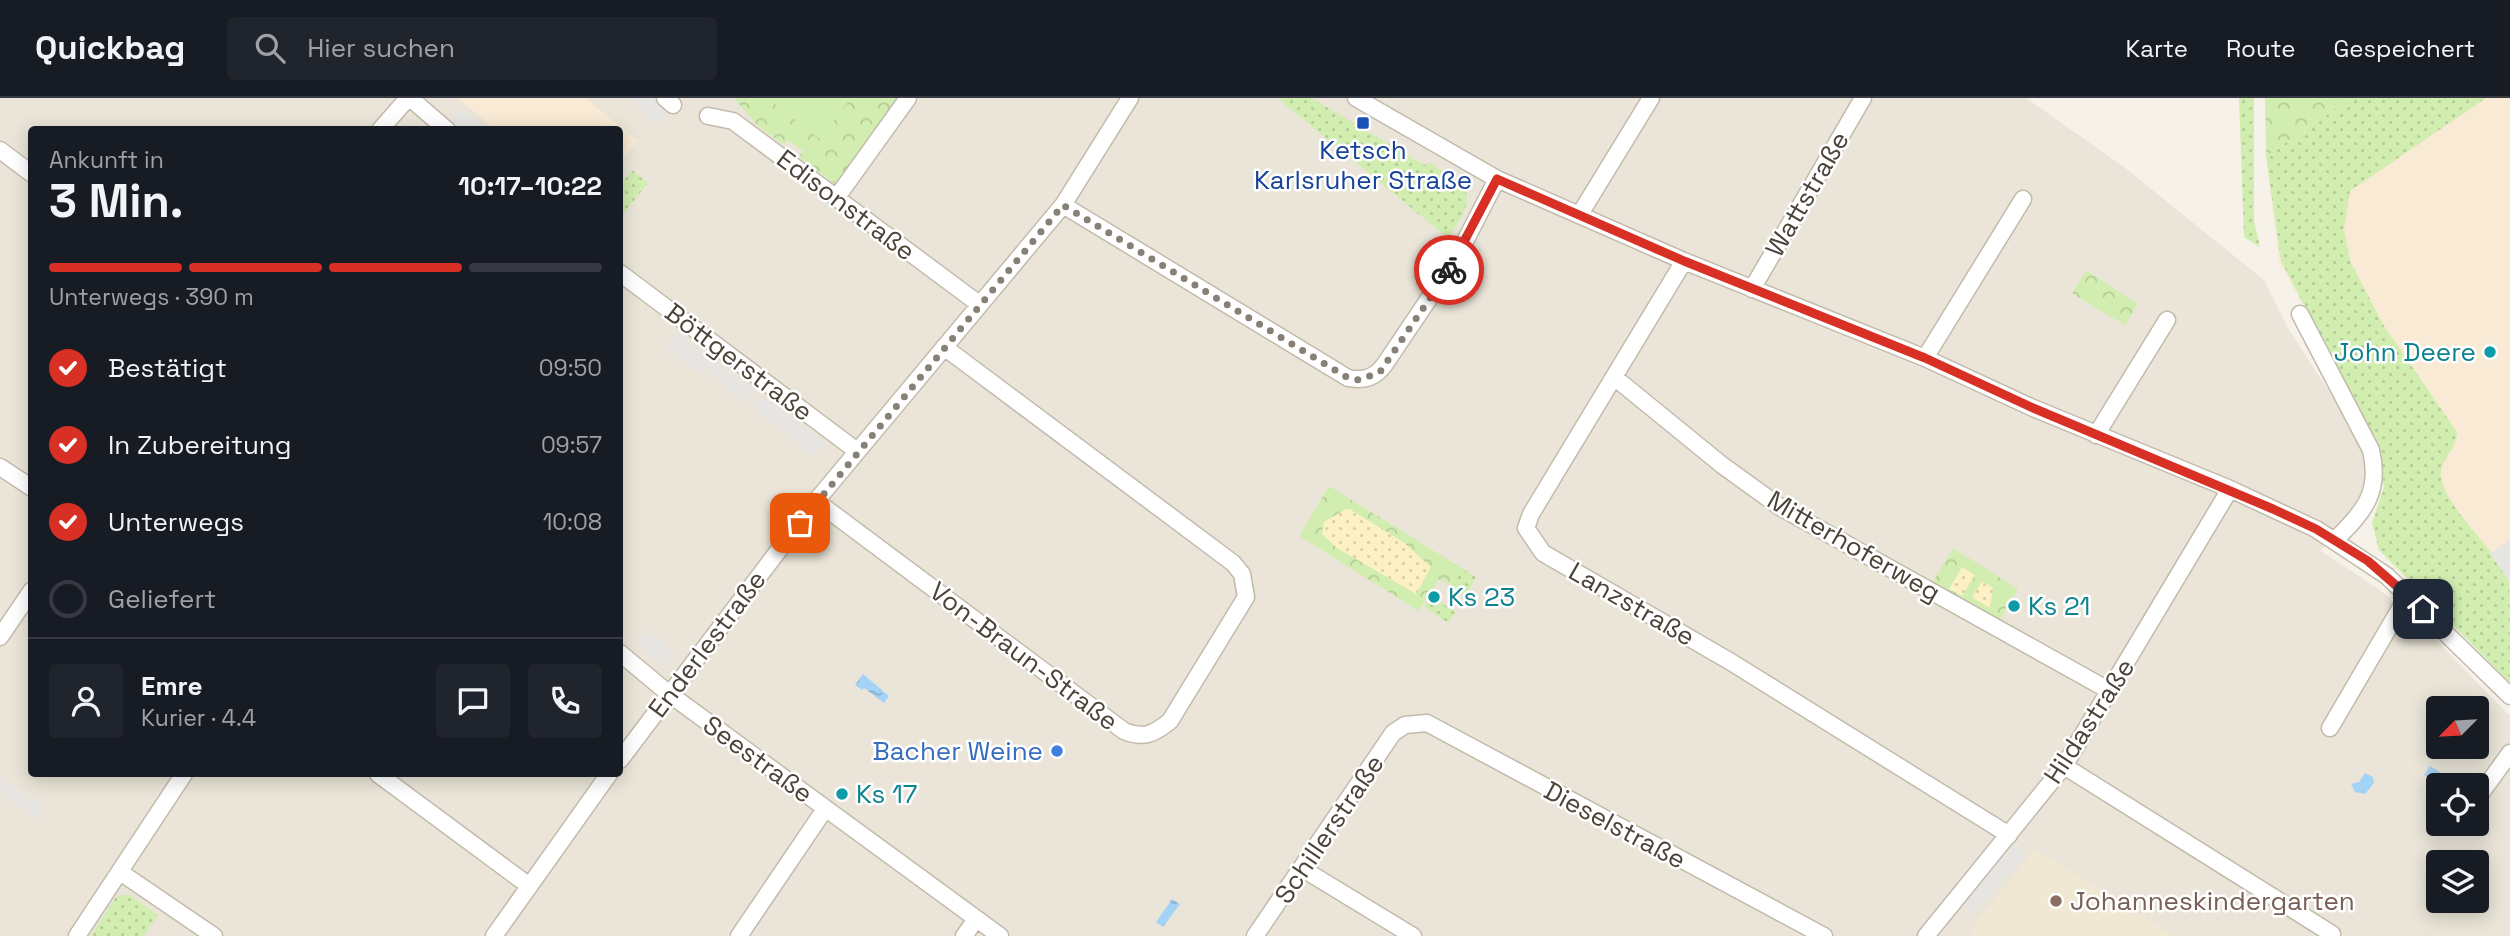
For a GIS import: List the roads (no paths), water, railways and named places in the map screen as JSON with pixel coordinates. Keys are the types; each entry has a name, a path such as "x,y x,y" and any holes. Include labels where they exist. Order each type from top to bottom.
{"street":[{"path":"384,126 409,98 442,126"},
{"path":"837,197 908,98"},
{"name":"Enderlestraße","path":"623,756 816,501 1063,205 1130,98"},
{"path":"1356,98 1497,179 1684,261 1925,358 2096,435 2230,489 2335,540 2368,561 2407,594 2510,696"},
{"path":"1580,214 1651,98"},
{"name":"Wattstraße","path":"1752,289 1863,98"},
{"name":"Edisonstraße","path":"708,116 733,121 979,304"},
{"path":"0,150 28,171"},
{"path":"1063,205 1348,378 1359,380 1372,377 1385,364 1457,257 1497,179"},
{"path":"1925,358 2023,199"},
{"name":"Lanzstraße","path":"1684,261 1531,514 1526,528 1544,553 1731,662 2009,835"},
{"name":"Böttgerstraße","path":"623,276 857,451"},
{"path":"2300,314 2371,450 2375,467 2373,493 2353,523 2335,540"},
{"path":"2096,435 2167,320"},
{"name":"Von-Braun-Straße","path":"816,501 1124,731 1138,737 1156,733 1170,721 1246,597 1242,574 1233,563 944,347"},
{"name":"Mitterhoferweg","path":"1614,377 1722,466 1780,507 2110,691"},
{"path":"0,467 28,485"},
{"name":"Hildastraße","path":"1931,935 2064,766 2230,489"},
{"path":"2330,728 2407,594"},
{"path":"0,637 28,596"},
{"name":"Seestraße","path":"623,656 668,693 1000,936"},
{"name":"Dieselstraße","path":"1405,725 1427,723 1824,936"},
{"name":"Schillerstraße","path":"1255,936 1393,733 1405,725"},
{"path":"2489,782 2510,753"},
{"path":"2064,766 2332,934"},
{"path":"77,936 182,777"},
{"path":"382,777 528,885"},
{"path":"494,936 607,777"},
{"path":"739,936 825,809"},
{"path":"1303,869 1413,936"},
{"path":"120,872 214,936"},
{"path":"964,936 976,919"}],"water":[{"path":"863,674 889,696 884,703 864,688 862,690 855,685"},
{"path":"2430,766 2441,773 2426,773 2426,776 2424,775"},
{"path":"2365,773 2373,777 2374,783 2365,794 2355,792 2351,784 2359,782"},
{"path":"1172,899 1180,904 1163,927 1156,922"}],"place":[{"name":"Ketsch Karlsruher Straße","path":"1363,123"},
{"name":"John Deere","path":"2490,352"},
{"name":"Ks 23","path":"1434,597"},
{"name":"Ks 21","path":"2014,606"},
{"name":"Bacher Weine","path":"1057,751"},
{"name":"Ks 17","path":"842,794"},
{"name":"Johanneskindergarten","path":"2056,901"}]}
